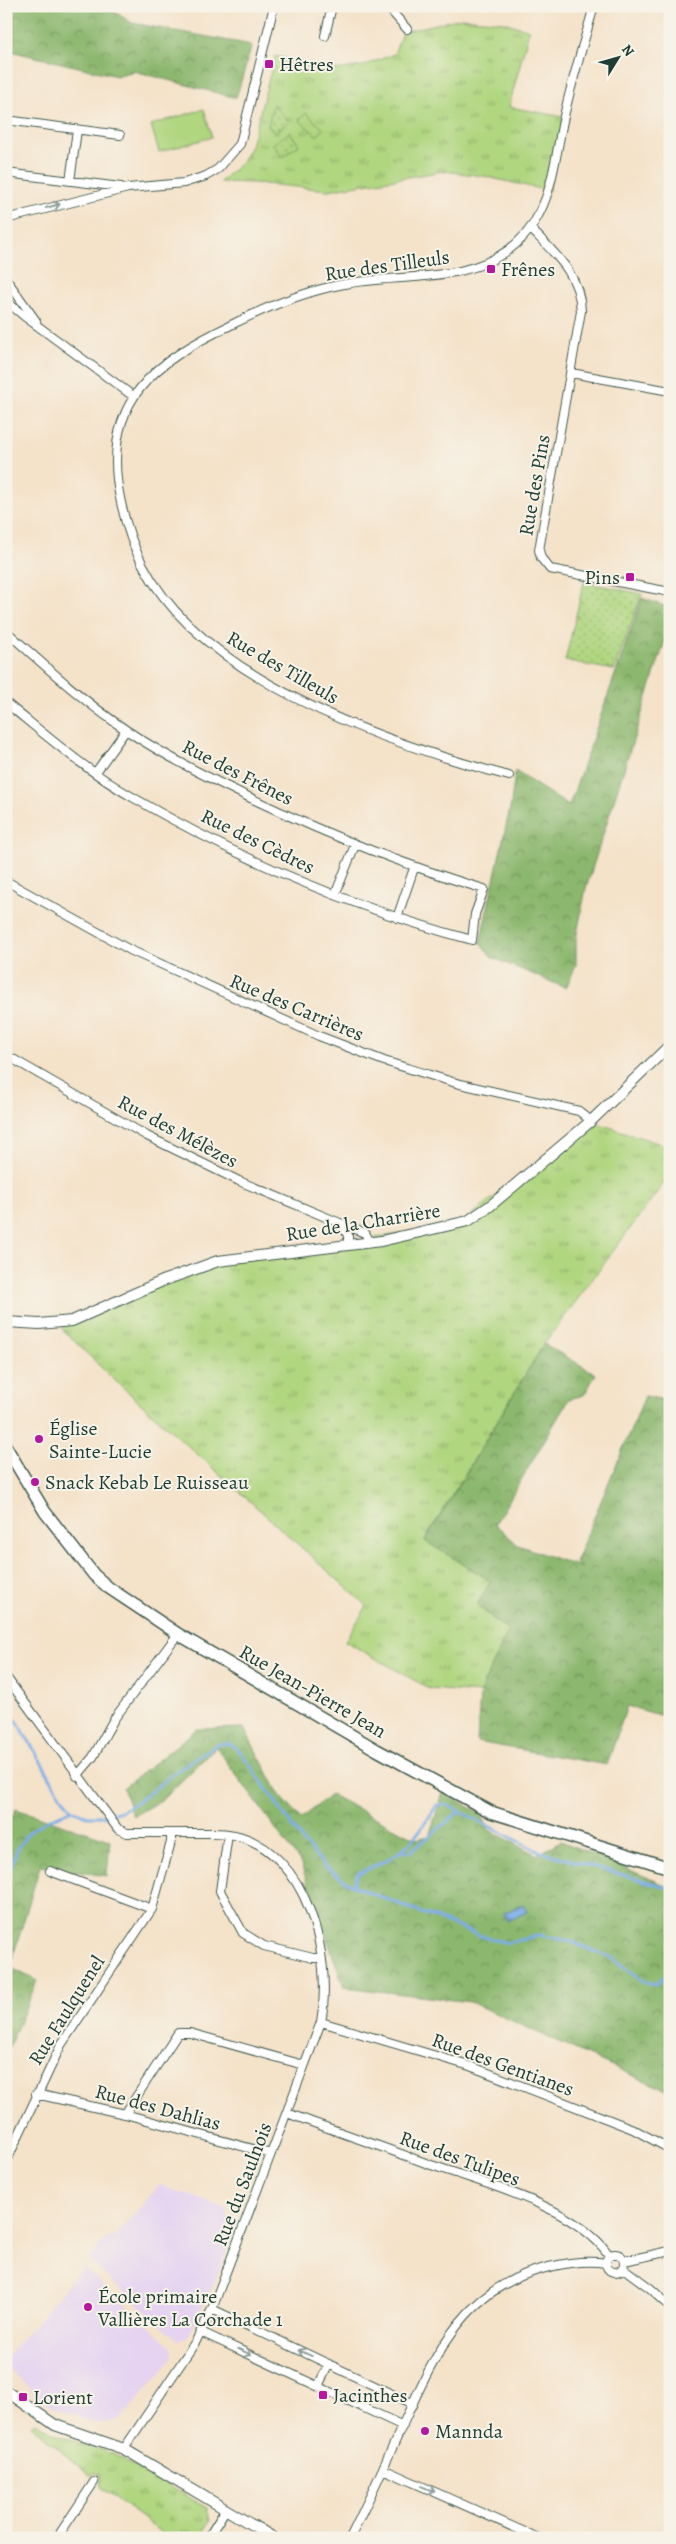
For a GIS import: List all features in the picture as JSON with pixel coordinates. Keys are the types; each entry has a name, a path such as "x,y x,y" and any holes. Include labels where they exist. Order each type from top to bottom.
{"main road":[{"name":"Rue Jean-Pierre Jean","path":"6,1447 43,1510 94,1574 109,1588 178,1634 377,1750 491,1812 670,1868"}],"street":[{"path":"6,220 90,196 128,188 184,183 206,176 228,161 240,144 245,129 274,6"},
{"path":"325,36 332,6"},
{"path":"387,6 407,29"},
{"name":"Rue des Tilleuls","path":"509,776 414,748 326,712 256,675 219,650 191,627 164,597 148,574 127,530 115,474 115,456 123,414 133,396 148,378 192,345 283,301 342,284 460,272 498,257 516,245 531,229 541,212 549,191 564,116 594,6"},
{"path":"6,120 120,135"},
{"path":"70,181 77,130"},
{"path":"6,173 128,188"},
{"path":"89,183 93,188 90,196"},
{"name":"Rue des Pins","path":"531,229 564,262 578,286 581,311 539,550 541,558 550,569 670,592"},
{"path":"6,279 24,306 44,330"},
{"path":"6,301 133,396"},
{"path":"571,373 670,391"},
{"name":"Rue des Frênes","path":"7,633 66,684 126,730 194,771 355,845 414,868 484,889"},
{"name":"Rue des Cèdres","path":"6,703 96,772 133,797 236,851 336,895 397,918 472,940 476,914 484,889"},
{"path":"96,772 126,730"},
{"path":"336,895 355,845"},
{"path":"397,918 414,868"},
{"name":"Rue des Carrières","path":"6,881 130,950 319,1036 384,1061 456,1083 578,1111 591,1121"},
{"name":"Rue de la Charrière","path":"6,1322 39,1324 72,1321 165,1280 218,1261 370,1242 460,1224 475,1218 591,1121 670,1044"},
{"name":"Rue des Mélèzes","path":"6,1055 156,1140 239,1181 340,1223 358,1228 365,1233 370,1242"},
{"path":"340,1223 348,1235 348,1244"},
{"path":"6,1677 77,1776 93,1757 114,1719 178,1634"},
{"name":"Rue du Saulnois","path":"77,1776 110,1822 118,1830 127,1833 228,1834 257,1843 286,1867 305,1899 321,1958 325,1986 321,2022 212,2309 201,2332 124,2448"},
{"name":"Rue Faulquenel","path":"6,2162 36,2094 61,2044 152,1909 171,1833"},
{"path":"228,1834 220,1892 243,1934 264,1946 313,1958 321,1958"},
{"path":"50,1871 152,1909"},
{"name":"Rue des Gentianes","path":"321,2022 470,2066 633,2129 670,2149"},
{"path":"125,2114 178,2033 190,2033 304,2065"},
{"name":"Rue des Dahlias","path":"36,2094 125,2114 271,2154"},
{"name":"Rue des Tulipes","path":"287,2113 541,2205 580,2228 598,2243 607,2259"},
{"path":"607,2259 613,2271 623,2265 670,2251"},
{"path":"350,2538 412,2404 444,2342 469,2310 486,2295 512,2279 544,2268 618,2256 623,2265 670,2306"},
{"path":"212,2309 412,2404"},
{"path":"201,2332 403,2426"},
{"path":"318,2386 329,2364"},
{"path":"6,2391 55,2425 124,2448 274,2538"},
{"path":"383,2469 538,2538"},
{"path":"57,2538 94,2482"},
{"path":"208,2538 226,2509"}],"shaded area":[{"path":"159,2185 228,2209 226,2216 239,2220 213,2286 187,2337 178,2340 88,2260 108,2237 116,2236"},
{"name":"École primaire Vallières La Corchade 1","path":"83,2267 172,2347 173,2358 120,2420 97,2424 50,2406 6,2368 6,2358"}],"green space":[{"path":"6,6 106,6 132,23 252,45 236,98 134,71 117,76 6,50"},
{"path":"461,18 503,22 529,30 509,107 564,117 549,191 483,176 444,171 328,190 255,183 220,182 242,162 251,146 275,56 336,70 363,66 394,54 403,32"},
{"path":"273,104 289,122 275,132 268,126"},
{"path":"204,109 212,137 159,152 151,125"},
{"path":"306,113 323,129 317,136 299,120"},
{"path":"290,132 299,145 282,157 273,144"},
{"path":"584,582 642,594 614,670 565,661"},
{"path":"642,598 670,608 670,625 586,888 576,939 576,965 566,988 491,957 480,942 511,804 515,771 569,806"},
{"path":"591,1121 670,1147 670,1175 544,1344 425,1540 491,1581 477,1605 508,1631 480,1693 430,1689 345,1641 367,1606 110,1376 61,1328 202,1266 460,1224"},
{"path":"544,1344 596,1374 584,1395 569,1399 495,1524 518,1545 582,1568 575,1563 645,1396 670,1401 670,1718 627,1706 607,1765 477,1742 480,1693 508,1631 477,1605 491,1581 425,1541"},
{"path":"244,1728 279,1794 301,1819 331,1795 416,1839 429,1836 443,1793 481,1813 489,1830 537,1855 561,1841 670,1887 670,2092 470,2002 344,1987 300,1862 216,1747 163,1799 133,1816 123,1788 197,1729"},
{"path":"16,1809 110,1840 107,1876 40,1866 10,1967 37,1981 6,2054 6,1829"},
{"path":"35,2422 52,2432 81,2444 112,2453 207,2508 210,2521 200,2538 168,2538 101,2487 100,2474 93,2473 91,2477 31,2425"}],"water":[{"path":"523,1904 527,1912 508,1921 504,1913"}],"waterway":[{"path":"6,1708 19,1724 61,1796 72,1810 88,1816 105,1816 121,1811 136,1803 185,1765 218,1744 228,1743 241,1752 304,1843 326,1867 353,1886 481,1936 508,1943 540,1935 569,1941 612,1958 645,1982 657,1984 670,1971"},
{"path":"353,1886 358,1873 385,1861 405,1848 413,1840 437,1805 445,1804 538,1851 670,1888"},
{"path":"6,1889 14,1858 25,1837 32,1829 72,1810"},
{"path":"403,1852 411,1851 459,1812"}],"place":[{"name":"Hêtres","path":"269,64"},
{"name":"Frênes","path":"491,269"},
{"name":"Pins","path":"630,577"},
{"name":"Église Sainte-Lucie","path":"39,1439"},
{"name":"Snack Kebab Le Ruisseau","path":"35,1482"},
{"name":"École primaire Vallières La Corchade 1","path":"88,2307"},
{"name":"Jacinthes","path":"323,2395"},
{"name":"Lorient","path":"23,2397"},
{"name":"Mannda","path":"425,2431"}]}
